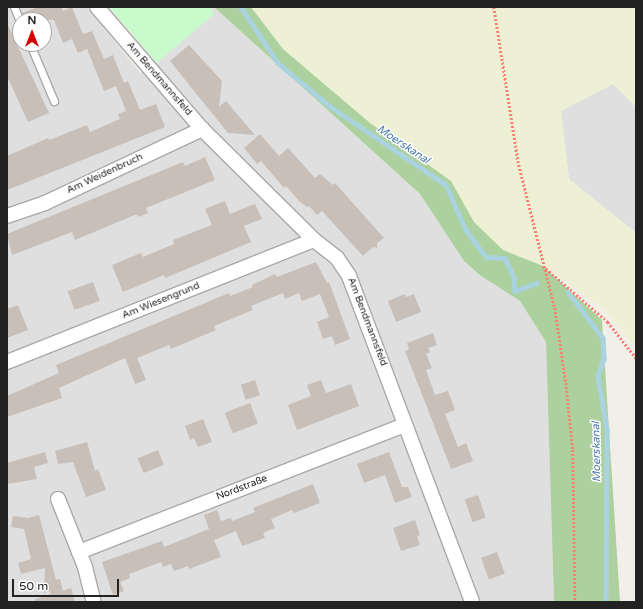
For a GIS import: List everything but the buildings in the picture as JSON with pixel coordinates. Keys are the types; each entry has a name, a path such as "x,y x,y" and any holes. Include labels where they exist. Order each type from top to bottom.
{"street":[{"name":"Am Bendmannsfeld","path":"97,7 202,129 314,240 337,258 349,276 472,602"},
{"name":"Am Weidenbruch","path":"7,216 45,203 202,129"},
{"name":"Am Wiesengrund","path":"7,362 314,240"},
{"name":"Nordstraße","path":"79,552 405,425"},
{"path":"58,499 79,552 94,602"}],"lane":[{"path":"33,52 54,102"}],"path":[{"path":"494,7 518,161 543,266 555,308 571,428 575,602"},
{"path":"543,266 608,322 636,358"}],"shaded area":[{"path":"7,7 87,7 140,73 159,62 205,7 214,7 420,194 464,261 481,276 520,301 546,342 554,602 7,602"},
{"path":"613,84 636,107 636,233 569,179 561,111"}],"green space":[{"path":"109,7 211,7 214,14 157,63"},
{"path":"214,7 251,7 283,49 370,123 451,181 474,222 503,250 543,266 602,320 620,602 554,602 546,342 520,301 481,276 464,261 420,194"},
{"path":"251,7 636,7 636,107 613,84 561,111 569,179 636,233 636,349 607,312 543,266 503,250 474,222 451,181 370,123 283,49"}],"waterway":[{"name":"Moerskanal","path":"241,7 278,63 331,107 446,185 466,230 486,257 505,258 514,277 515,291 537,283"},
{"name":"Moerskanal","path":"568,292 603,338 604,359 598,376 607,430 606,602"}]}
